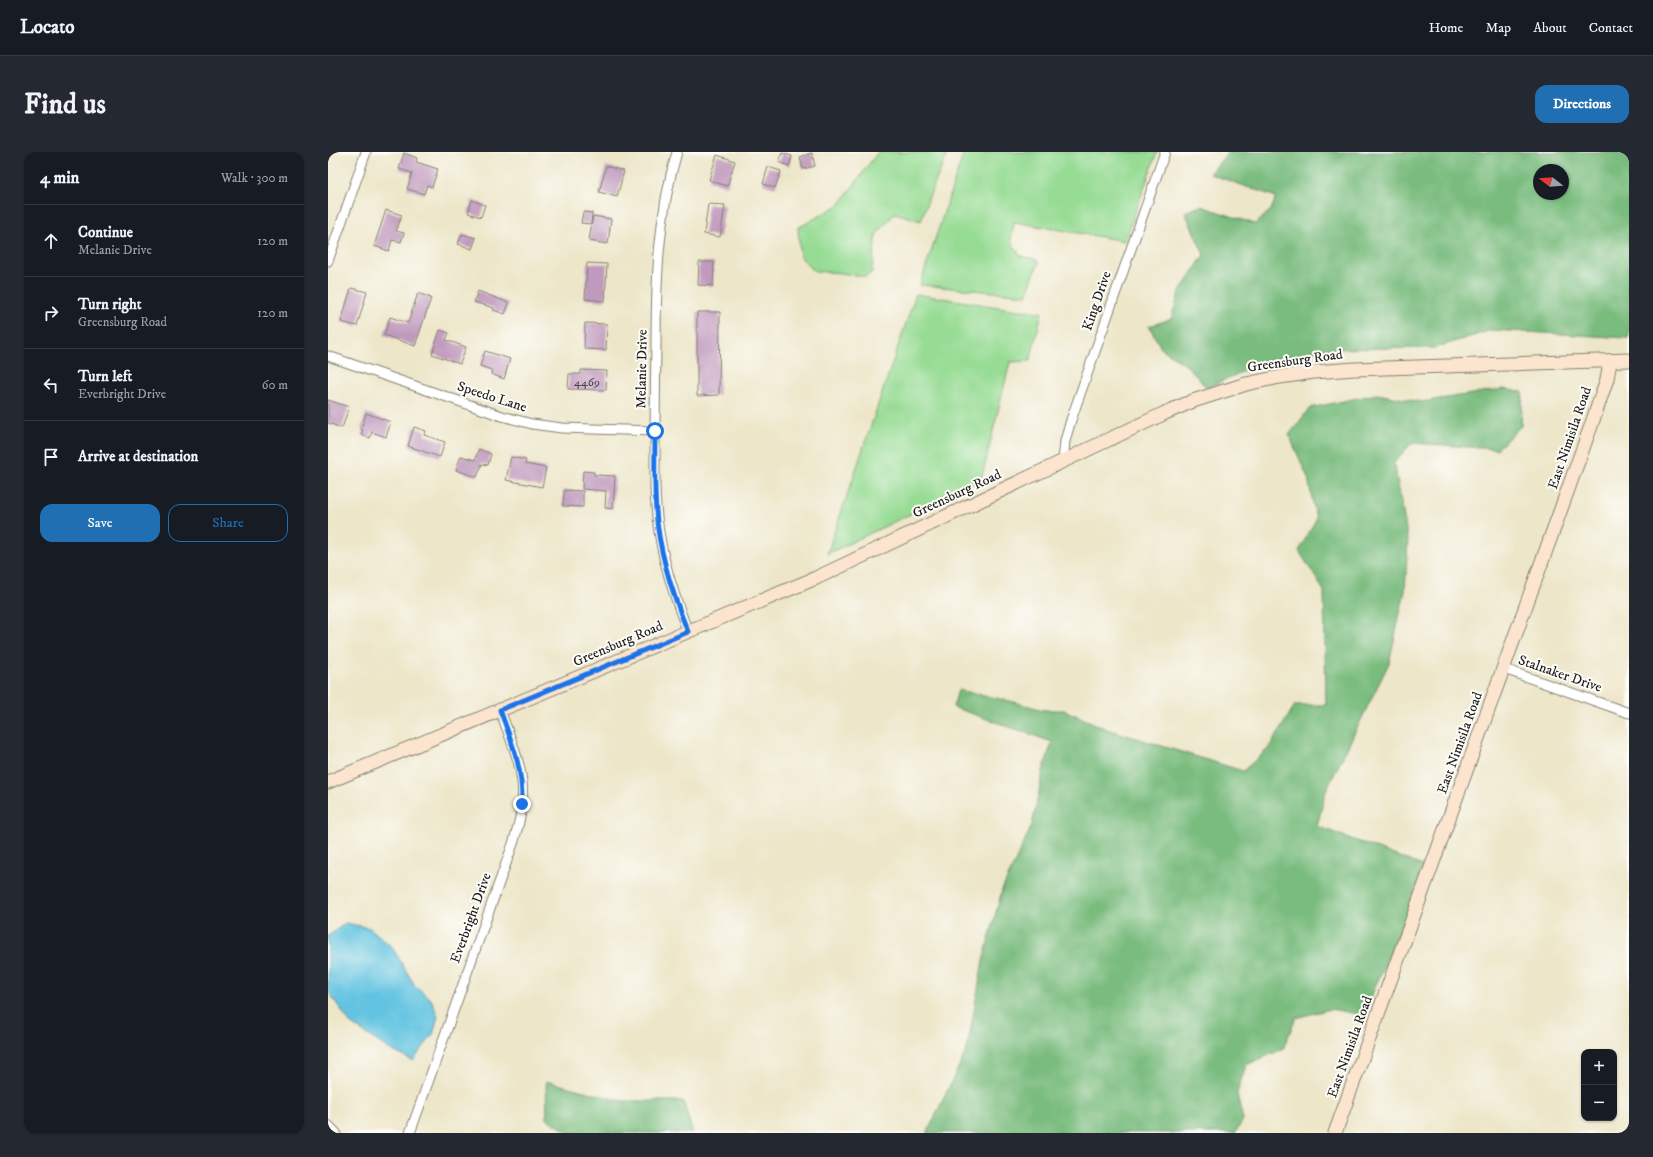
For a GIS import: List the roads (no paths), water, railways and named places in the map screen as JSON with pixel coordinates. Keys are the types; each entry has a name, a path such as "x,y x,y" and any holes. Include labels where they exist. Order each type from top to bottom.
{"main road":[{"name":"Greensburg Road","path":"328,782 816,578 1193,401 1246,384 1280,377 1355,369 1610,362 1629,360"},
{"name":"East Nimisila Road","path":"1335,1133 1591,426 1607,380 1610,362"}],"street":[{"path":"328,261 366,152"},
{"name":"Melanie Drive","path":"678,152 666,195 659,241 656,288 656,511 664,562 674,597 688,632"},
{"name":"King Drive","path":"1063,462 1065,440 1071,420 1165,152"},
{"name":"Speedo Lane","path":"328,356 502,416 532,424 562,428 655,431"},
{"name":"Stalnaker Drive","path":"1504,669 1629,713"},
{"name":"Everbright Drive","path":"410,1133 514,841 520,819 523,788 521,771 500,710"},
{"path":"328,1125 336,1133"}],"water":[{"path":"346,923 370,928 392,947 415,986 431,999 438,1016 433,1034 413,1061 387,1048 350,1023 328,991 328,936"}]}
